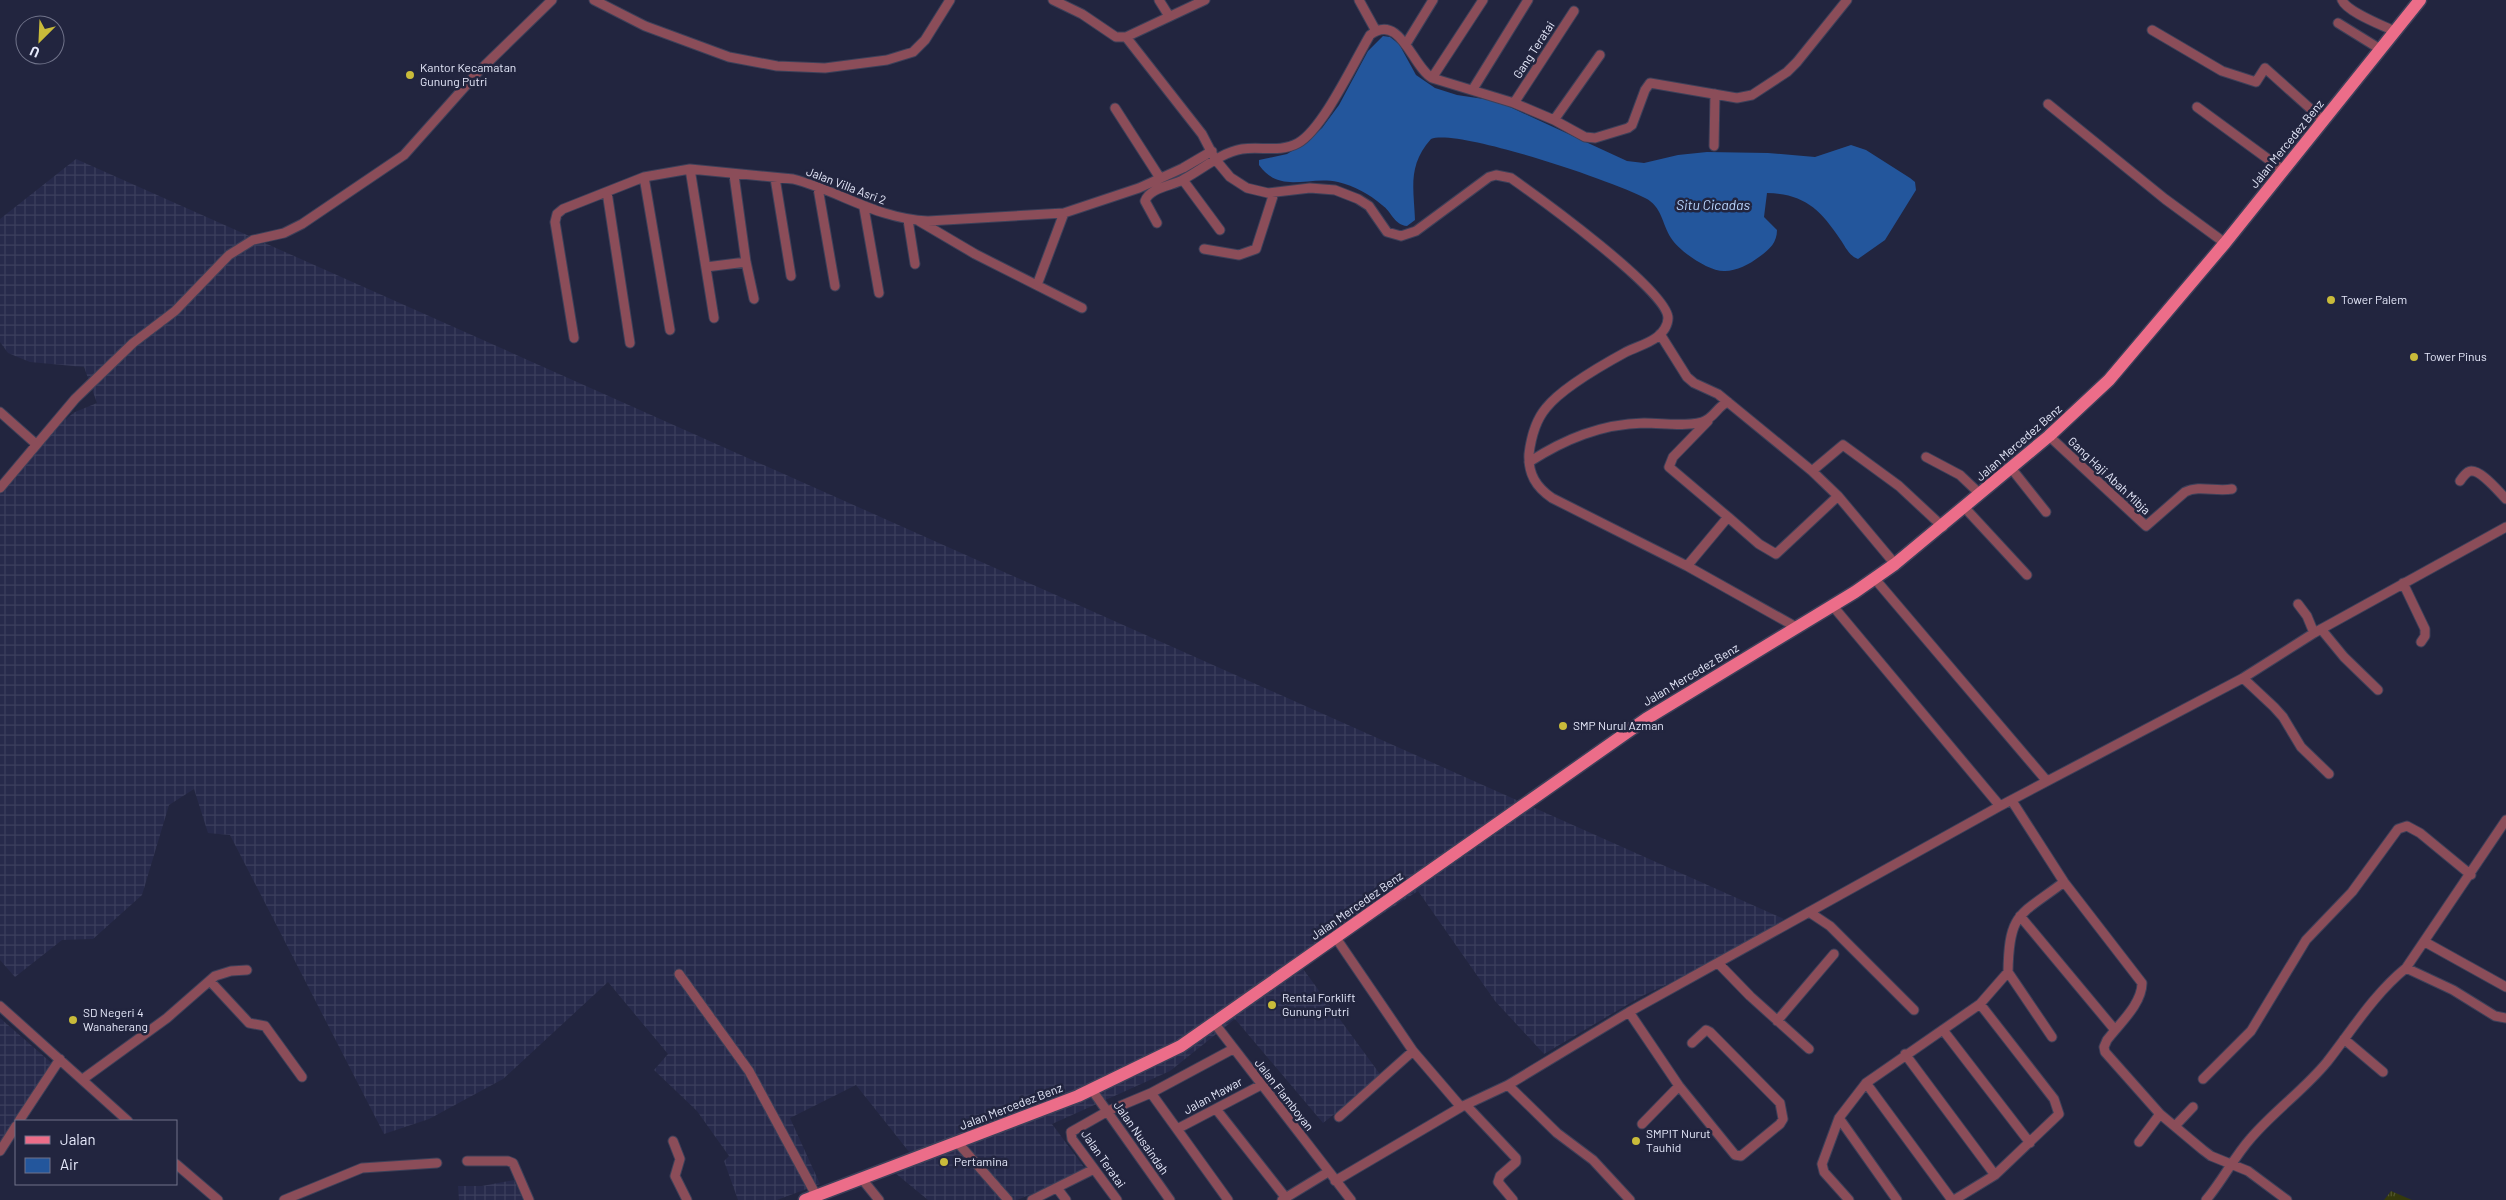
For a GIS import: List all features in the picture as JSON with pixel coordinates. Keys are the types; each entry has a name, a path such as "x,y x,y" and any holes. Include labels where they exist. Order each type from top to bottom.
{"main road":[{"name":"Jalan Mercedez Benz","path":"811,1198 1092,1090 1181,1046 1646,719 1875,579 1965,508 2049,436 2109,380 2224,243 2420,0"}],"street":[{"path":"0,488 36,444 111,363 152,327 175,310 228,255 253,240 284,233 302,224 404,155 478,72 552,0"},
{"path":"594,0 645,26 729,57 777,66 825,68 887,60 912,52 925,40 950,0"},
{"path":"1053,0 1082,14 1116,37 1126,37 1205,0"},
{"path":"1159,0 1169,16"},
{"path":"1359,0 1376,30"},
{"path":"1406,44 1434,0"},
{"path":"1432,78 1483,0"},
{"path":"1473,89 1528,0"},
{"path":"1157,223 1146,204 1146,198 1162,188 1183,180 1214,155 1244,149 1281,148 1300,143 1312,132 1325,113 1370,35 1376,30 1386,28 1394,33 1406,44 1422,71 1432,78 1514,103 1554,120 1585,137 1595,138 1628,128 1632,125 1645,90 1650,83 1744,97 1787,72 1847,0"},
{"path":"2342,0 2344,4 2356,13 2394,31"},
{"name":"Gang Teratai","path":"1514,103 1574,11"},
{"path":"2348,29 2356,13"},
{"path":"2338,23 2380,49"},
{"path":"2152,30 2222,71 2256,82 2266,68 2323,120"},
{"path":"1126,37 1173,95 1202,134 1230,177 1238,184 1257,192 1274,193 1323,188 1347,194 1369,206 1387,232 1401,236 1416,231 1489,177 1496,175 1512,178 1561,213 1639,278 1666,311 1668,319 1660,334 1611,361 1547,407 1537,422 1532,436 1529,462 1531,474 1537,486 1552,498 1688,566 1796,627"},
{"path":"1554,120 1600,55"},
{"path":"1714,146 1715,94"},
{"path":"2048,104 2165,199 2224,243"},
{"path":"2197,107 2283,170"},
{"path":"1115,108 1160,178"},
{"name":"Jalan Villa Asri 2","path":"574,338 555,222 557,214 563,209 644,177 690,169 793,180 818,188 864,208 918,221 1064,213 1140,188 1214,155"},
{"path":"690,169 714,318"},
{"path":"734,175 746,262 754,298"},
{"path":"644,177 670,330"},
{"path":"776,178 791,276"},
{"path":"1183,180 1220,230"},
{"path":"818,188 834,286"},
{"path":"607,192 630,343"},
{"path":"1204,250 1238,255 1256,250 1274,193"},
{"path":"864,208 879,293"},
{"path":"1037,285 1064,213"},
{"path":"908,220 915,264"},
{"path":"918,221 948,240 1082,308"},
{"path":"706,266 746,262"},
{"path":"1660,334 1687,377 1728,402 1812,471 1838,496 1895,564"},
{"path":"1728,402 1669,464 1671,469 1759,544 1776,554 1838,496"},
{"path":"0,412 36,444"},
{"path":"1529,462 1569,438 1596,430 1642,423 1684,425 1710,420"},
{"name":"Gang Haji Abah Mibja","path":"2049,436 2146,526 2192,488 2221,491 2232,489"},
{"path":"1812,471 1843,445 1899,486 1943,526"},
{"path":"1926,457 1960,475 1980,494"},
{"path":"2011,468 2046,512"},
{"path":"2460,481 2468,472 2473,470 2480,472 2506,499"},
{"path":"1965,508 2027,575"},
{"path":"1688,566 1728,517"},
{"path":"1335,1181 1464,1106 1508,1085 1629,1012 2012,801 2046,780 2243,678 2317,631 2506,527"},
{"path":"1875,579 2046,780"},
{"path":"2403,584 2426,629 2425,636 2421,642"},
{"path":"2298,604 2317,631 2378,690"},
{"path":"1832,605 2000,806"},
{"path":"2243,678 2274,707 2283,717 2301,747 2330,774"},
{"path":"2012,801 2064,882 2142,983 2142,991 2138,1000 2104,1047 2105,1052 2160,1114 2211,1156 2232,1164 2263,1180 2287,1200"},
{"path":"2206,1200 2224,1179 2251,1137 2315,1076 2387,985 2406,968 2471,875 2506,820"},
{"path":"2203,1079 2252,1031 2306,940 2352,892 2398,829 2407,826 2420,833 2471,875"},
{"path":"2052,1037 2008,972 2008,942 2014,924 2020,916 2064,882"},
{"path":"1810,912 1830,926 1914,1010"},
{"path":"2020,916 2115,1030"},
{"path":"1336,938 1413,1051 1516,1158 1516,1162 1500,1176 1498,1182 1513,1200"},
{"path":"2425,942 2506,986"},
{"path":"1777,1021 1834,954"},
{"path":"1718,963 1777,1021 1809,1049"},
{"path":"2406,968 2453,990 2495,1016 2506,1018"},
{"path":"83,1079 167,1018 219,974 247,970"},
{"path":"1849,1200 1822,1167 1839,1118 1866,1083 1905,1054 1944,1030 1980,1004 2008,972"},
{"path":"679,974 749,1071 811,1198"},
{"path":"210,981 249,1023 265,1026 302,1077"},
{"path":"1866,1083 1953,1200 1995,1175 2062,1112 1980,1004"},
{"path":"0,1006 127,1120"},
{"path":"1629,1012 1679,1086 1738,1157 1780,1124 1783,1118 1777,1098 1710,1032 1706,1030 1692,1042"},
{"name":"Jalan Flamboyan","path":"1214,1024 1351,1200"},
{"path":"1944,1030 2030,1142"},
{"path":"2344,1039 2383,1072"},
{"name":"Jalan Teratai","path":"1117,1200 1072,1139 1071,1132 1108,1111 1150,1093 1233,1049"},
{"path":"1339,1117 1413,1051"},
{"path":"1905,1054 1995,1175"},
{"path":"20,1120 60,1060"},
{"name":"Jalan Mawar","path":"1178,1130 1261,1085"},
{"path":"1508,1085 1557,1133 1592,1160 1630,1200"},
{"path":"1642,1124 1679,1086"},
{"name":"Jalan Nusaindah","path":"1092,1090 1170,1200"},
{"path":"1150,1093 1228,1200"},
{"path":"1216,1108 1284,1199 1328,1172"},
{"path":"2176,1126 2193,1108"},
{"path":"2139,1142 2160,1114"},
{"path":"1839,1118 1897,1200"},
{"path":"0,1151 15,1128"},
{"path":"673,1141 680,1159 674,1176 687,1200"},
{"path":"958,1143 1008,1200"},
{"path":"467,1161 508,1161 513,1163 529,1200"},
{"path":"284,1200 362,1168 437,1163"},
{"path":"178,1166 218,1200"},
{"path":"1032,1200 1094,1170"},
{"path":"862,1179 879,1200"},
{"path":"1057,1188 1066,1200"}],"shaded area":[{"path":"76,159 1784,919 1727,956 1642,996 1544,1054 1495,1001 1418,891 1301,966 1382,1077 1323,1123 1235,1019 1170,1071 1052,1124 1087,1171 1017,1200 928,1200 883,1163 910,1153 856,1085 790,1118 820,1184 777,1200 738,1200 724,1161 729,1156 697,1111 654,1070 668,1054 608,982 503,1079 429,1119 384,1134 230,835 208,833 194,789 169,805 142,895 93,939 62,940 15,977 0,960 0,488 48,432 75,412 97,403 84,367 30,362 8,353 0,342 0,219"},
{"path":"0,1018 55,1066 18,1120 15,1120 15,1125 0,1147"},
{"path":"514,1180 523,1200 459,1200 458,1186 482,1186"}],"green space":[{"path":"2391,1191 2412,1200 2384,1200"}],"water":[{"name":"Situ Cicadas","path":"1383,36 1390,37 1399,44 1416,75 1435,88 1457,95 1497,101 1627,161 1644,163 1678,155 1707,152 1768,153 1815,157 1851,145 1866,150 1910,178 1915,182 1916,190 1885,240 1858,259 1850,253 1833,228 1810,205 1791,196 1767,193 1764,217 1777,230 1772,246 1751,262 1725,271 1711,268 1695,260 1681,249 1671,238 1658,210 1651,201 1603,180 1571,169 1472,141 1447,138 1431,139 1423,149 1415,168 1413,188 1415,220 1407,226 1396,221 1372,197 1350,186 1327,180 1286,182 1267,174 1259,165 1259,160 1287,154 1305,143 1322,128 1339,105 1368,51"}],"place":[{"name":"Kantor Kecamatan Gunung Putri","path":"410,75"},
{"name":"Tower Palem","path":"2331,300"},
{"name":"Tower Pinus","path":"2414,357"},
{"name":"SMP Nurul Azman","path":"1563,726"},
{"name":"Rental Forklift Gunung Putri","path":"1272,1005"},
{"name":"SD Negeri 4 Wanaherang","path":"73,1020"},
{"name":"SMPIT Nurut Tauhid","path":"1636,1141"},
{"name":"Pertamina","path":"944,1162"}]}
